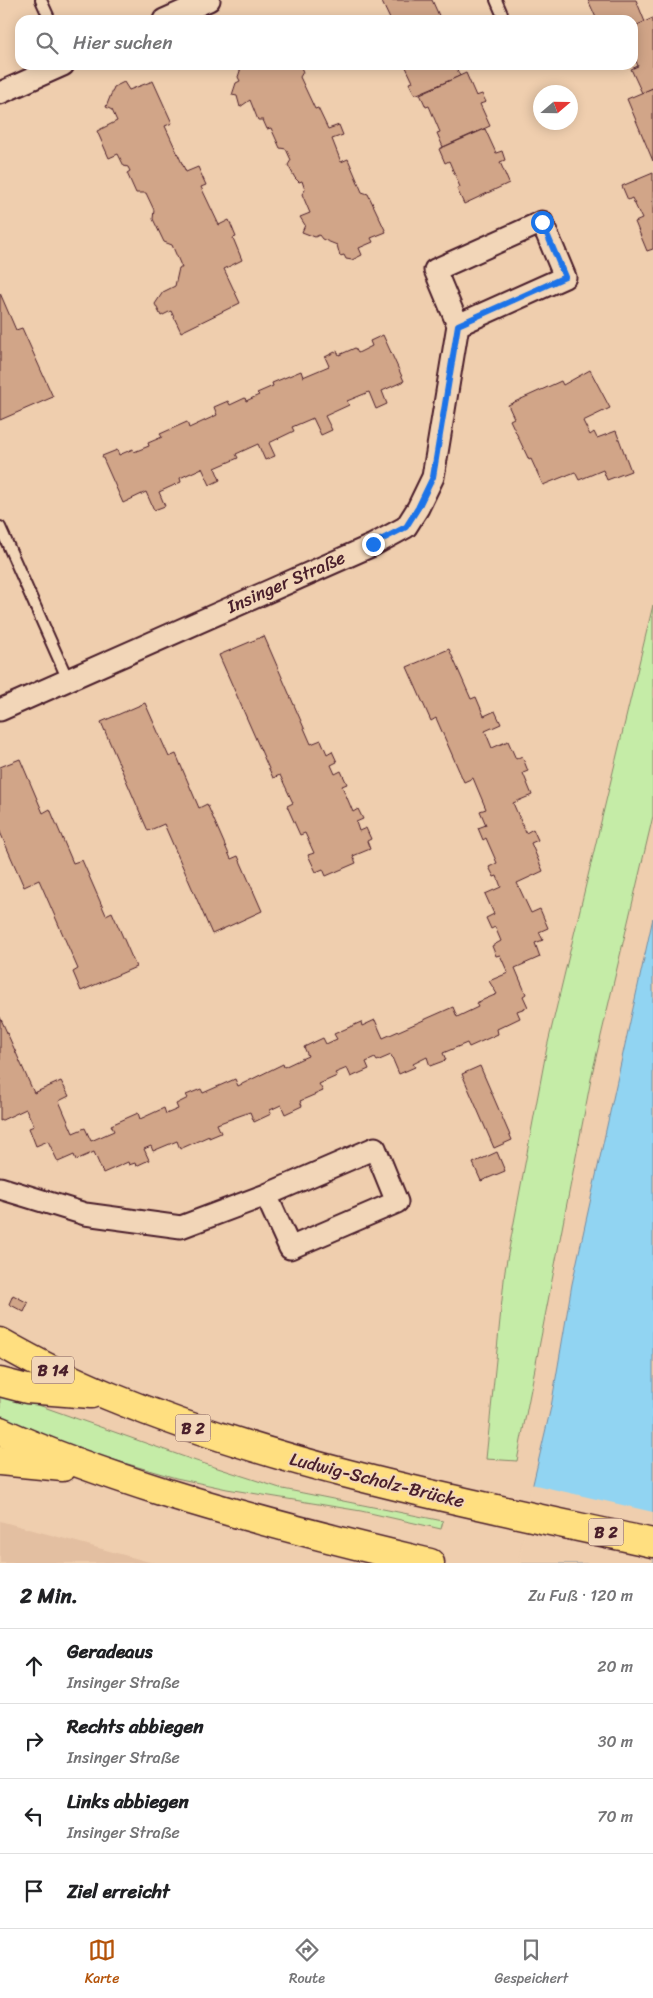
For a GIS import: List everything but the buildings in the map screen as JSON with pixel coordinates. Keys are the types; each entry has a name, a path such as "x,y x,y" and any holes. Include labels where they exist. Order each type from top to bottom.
{"main road":[{"name":"B 14","path":"0,1342 107,1396"},
{"name":"B 2","path":"0,1382 27,1389 107,1396"},
{"name":"Ludwig-Scholz-Brücke","path":"107,1396 219,1438 280,1456 447,1499 653,1543"},
{"path":"0,1431 97,1471 228,1512 336,1541 430,1563"},
{"path":"0,1461 97,1471"}],"street":[{"path":"175,15 209,0"},
{"path":"0,93 52,70"},
{"path":"542,222 565,277 458,325 435,270 542,222"},
{"name":"Insinger Straße","path":"0,710 373,544 406,527 418,508 433,477 458,325"},
{"path":"0,1188 85,1214 181,1227 266,1196 374,1148 398,1202 290,1248 266,1196"}],"lane":[{"path":"41,0 48,15"},
{"path":"496,0 502,14"},
{"path":"0,528 68,680"}],"shaded area":[{"path":"0,1521 153,1563 0,1563"}],"green space":[{"path":"653,605 653,816 592,1074 517,1461 486,1459 505,1270 547,1047"},
{"path":"0,1394 27,1401 196,1461 283,1489 443,1521 441,1529 361,1511 227,1489 176,1478 83,1451 0,1417"}],"water":[{"path":"653,918 653,1563 522,1563 533,1484 551,1407 572,1284"}],"pier":[{"path":"531,1484 653,1512 653,1563 519,1563"}],"route":[{"path":"373,544 406,527 418,508 433,477 458,325 565,277 542,222"}]}
